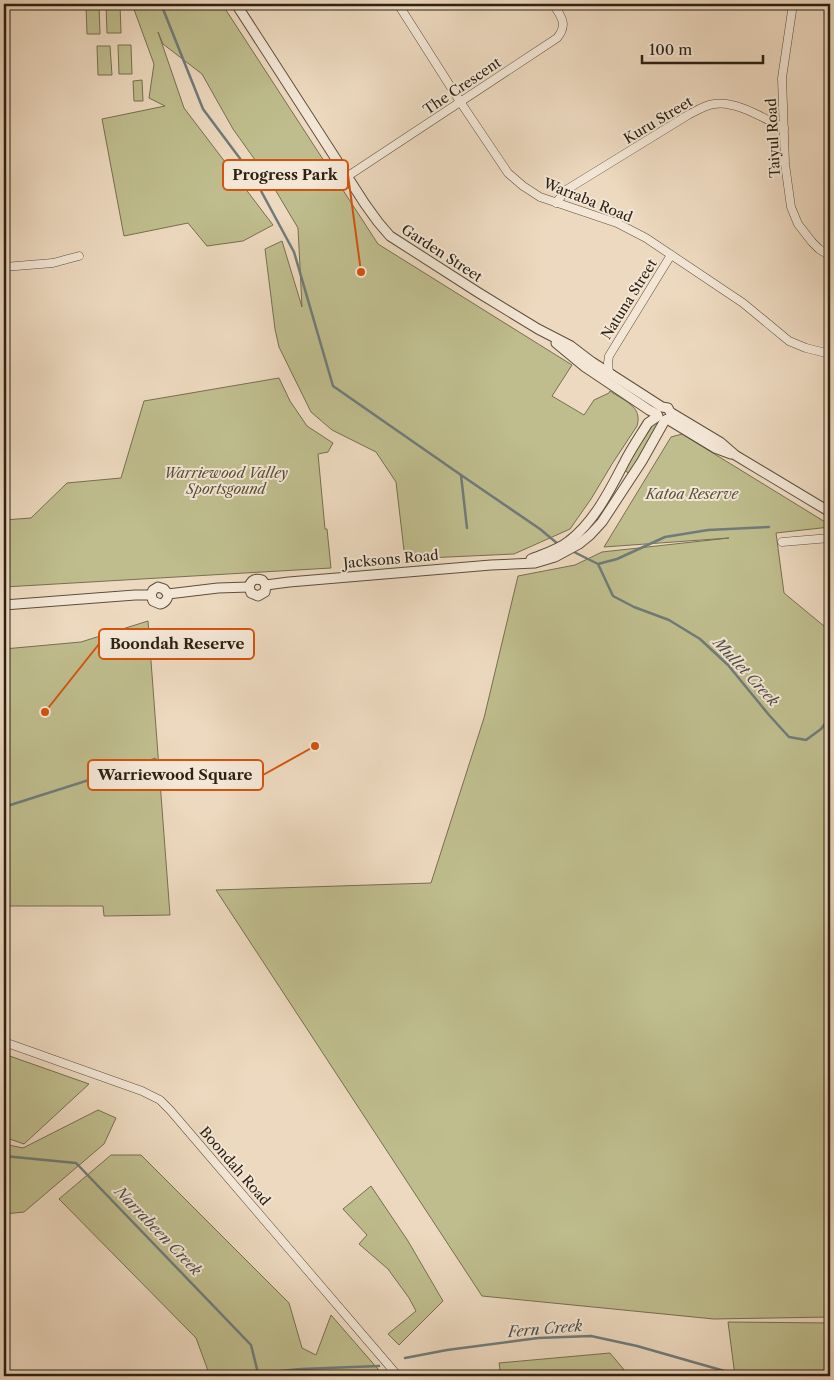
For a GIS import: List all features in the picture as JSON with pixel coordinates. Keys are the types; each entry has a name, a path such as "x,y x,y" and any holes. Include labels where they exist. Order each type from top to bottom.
{"street":[{"name":"Garden Street","path":"236,4 373,216 390,236 479,294 571,346 661,414"},
{"name":"Warraba Road","path":"398,4 508,173 523,186 540,197 617,223 646,238 743,303 789,341 806,348 830,354"},
{"name":"The Crescent","path":"348,176 556,38 561,32 563,23 553,4"},
{"name":"Taiyul Road","path":"793,4 782,78 785,164 791,207 798,224 812,242 819,249 830,255"},
{"name":"Kuru Street","path":"556,203 566,190 688,115 713,104 726,104 743,109 784,128"},
{"name":"Natuna Street","path":"609,373 609,356 671,255"},
{"path":"4,267 53,263 79,256"},
{"name":"Garden Street","path":"538,329 585,367 638,402 715,448 736,456 830,512"},
{"name":"Natuna Street","path":"592,362 609,356"},
{"name":"Jacksons Road","path":"553,554 570,540 593,515 648,423 661,414"},
{"name":"Jacksons Road","path":"266,585 519,564 579,544 602,522 642,461 661,414"},
{"path":"782,542 830,538"},
{"path":"255,579 262,580 266,585 265,592 258,596 252,593 249,587 255,579"},
{"path":"4,605 135,595 151,596 152,601 160,604 167,599 168,594 218,588 249,587"},
{"name":"Boondah Road","path":"4,1041 142,1091 160,1100 398,1376"}],"green space":[{"path":"106,4 120,4 121,33 107,33"},
{"path":"132,4 222,4 378,244 572,365 552,396 584,415 594,400 610,391 635,409 638,419 637,426 570,529 514,554 405,559 396,482 376,452 332,430 311,412 279,347 265,249 282,241 302,307 298,228 270,181 233,129 202,74 163,44 158,32 184,108 273,225 243,241 207,246 188,223 124,236 102,119 165,106 149,98 154,64"},
{"path":"86,5 99,5 100,34 87,34"},
{"path":"118,45 131,45 132,74 119,74"},
{"path":"97,46 110,46 112,75 98,75"},
{"path":"142,80 143,101 134,101 133,81"},
{"name":"Warriewood Valley Sportsgound","path":"279,378 290,401 307,426 333,443 328,452 318,454 325,529 327,529 331,568 4,587 4,520 31,518 67,483 121,478 144,401"},
{"path":"655,423 658,425 630,474 624,470"},
{"name":"Katoa Reserve","path":"682,434 830,525 830,527 776,533 784,593 830,631 830,1317 714,1319 482,1296 216,890 431,883 484,718 518,576 575,565 602,552 729,538 604,547 671,437"},
{"path":"148,621 170,915 104,916 103,906 4,906 4,649 81,642"},
{"path":"4,1054 89,1084 24,1144 4,1137"},
{"path":"98,1110 116,1118 104,1144 24,1212 4,1214 4,1144 23,1148"},
{"path":"111,1155 141,1155 289,1303 302,1348 316,1355 331,1315 384,1376 210,1376 196,1338 59,1199"},
{"path":"371,1186 408,1241 443,1301 399,1345 388,1334 416,1311 388,1269 359,1244 367,1235 343,1209"},
{"path":"728,1322 830,1323 830,1376 735,1376"},
{"path":"610,1353 625,1371 616,1376 609,1373 567,1376 501,1376 499,1363"}],"waterway":[{"path":"161,4 203,109 253,176 294,252 333,386 540,529 558,544"},
{"path":"461,475 467,528"},
{"path":"598,564 617,559 665,537 708,530 769,527"},
{"name":"Mullet Creek","path":"572,551 598,564 613,596 634,607 669,620 700,639 728,665 789,737 806,740 821,729 830,717"},
{"name":"Narrabeen Creek","path":"4,807 155,759"},
{"name":"Narrabeen Creek","path":"4,1156 76,1163 251,1345 258,1373 257,1376"},
{"name":"Fern Creek","path":"405,1358 447,1350 538,1338 591,1336 637,1346 742,1376"},
{"name":"Fern Creek","path":"258,1373 301,1369 379,1366"}],"place":[{"name":"Progress Park","path":"361,272"},
{"name":"Boondah Reserve","path":"45,712"},
{"name":"Warriewood Square","path":"315,746"}]}
